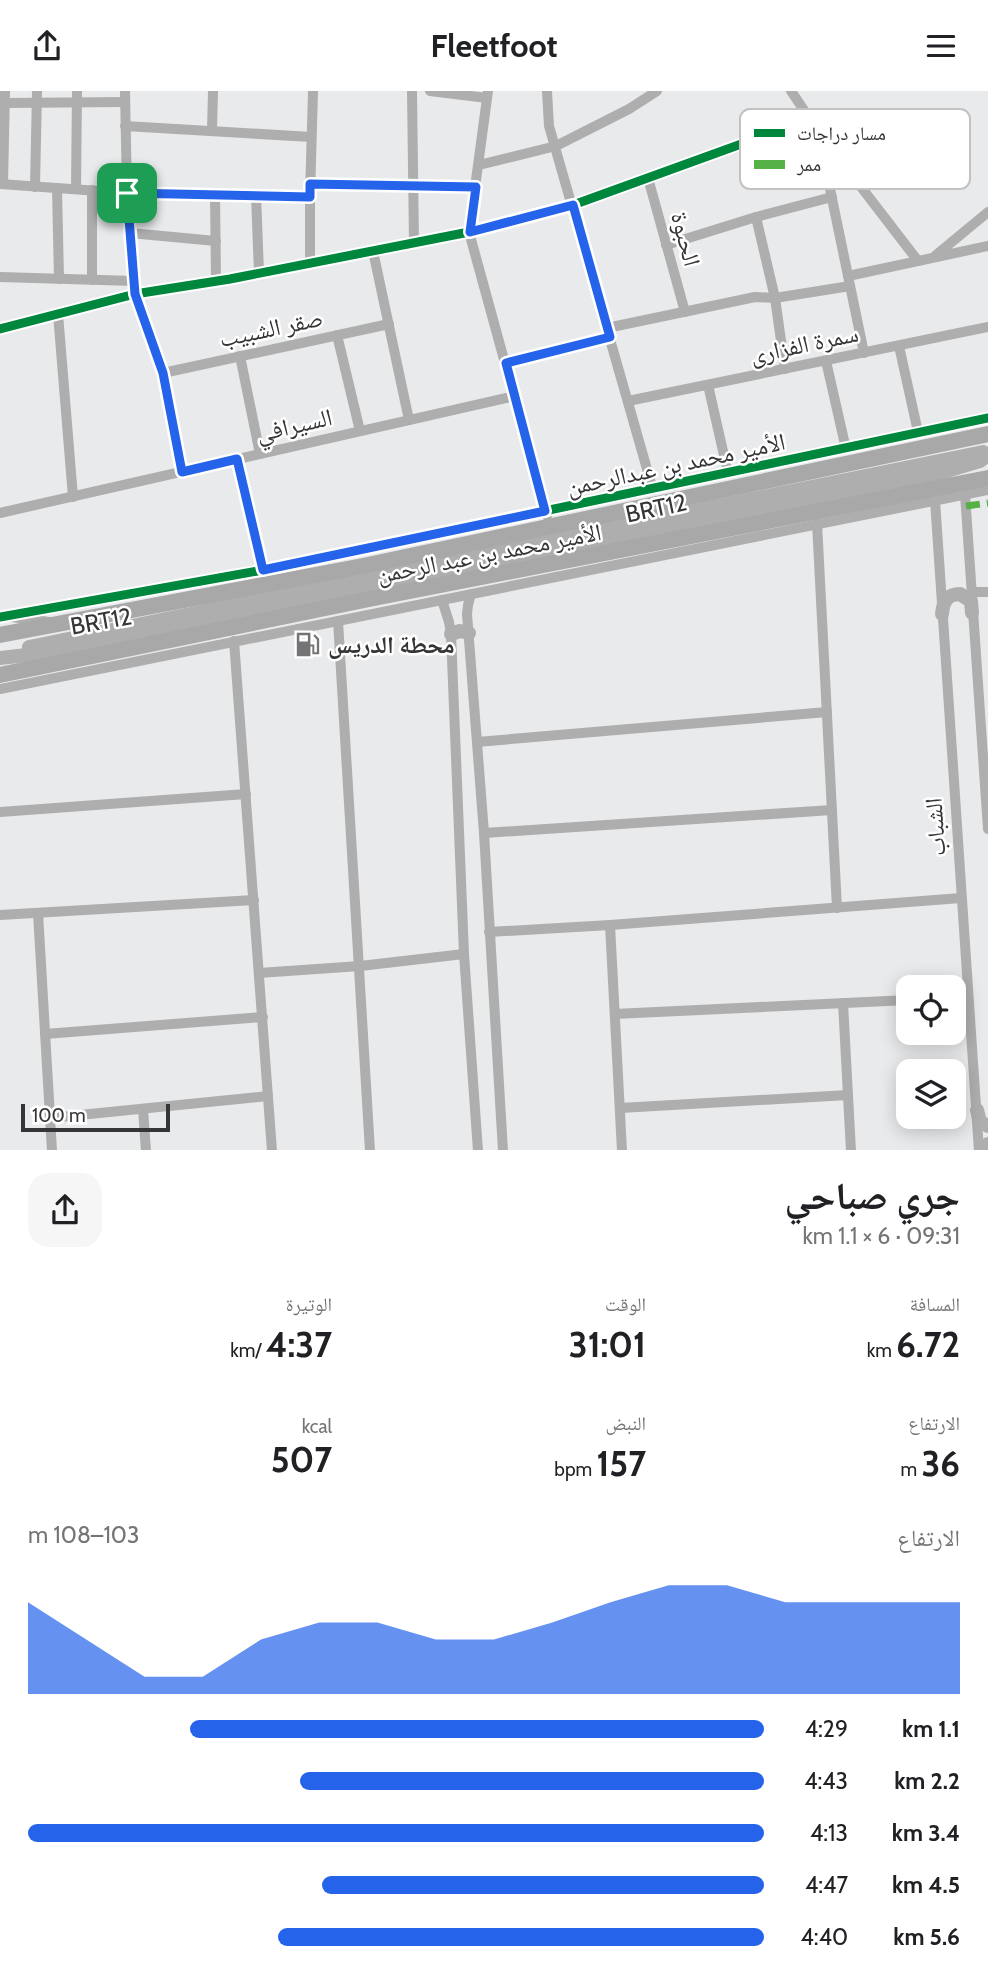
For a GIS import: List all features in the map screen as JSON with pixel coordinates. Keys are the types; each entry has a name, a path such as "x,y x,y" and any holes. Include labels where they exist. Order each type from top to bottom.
{"main road":[{"name":"الأمير محمد بن عبد الرحمن","path":"0,635 363,566 548,519 988,434"},
{"name":"BRT12","path":"0,656 988,453"},
{"name":"الأمير محمد بن عبد الرحمن","path":"0,675 374,598 588,563 722,529 988,478"},
{"path":"722,529 762,534"},
{"path":"942,614 944,602 954,594 966,596 971,601 972,613"},
{"path":"451,634 460,631 469,633"},
{"path":"977,1110 980,1122 988,1126"},
{"path":"980,1150 988,1144"}],"street":[{"path":"5,91 2,184 127,193 310,197"},
{"path":"35,187 37,91"},
{"path":"76,189 77,91"},
{"path":"212,131 214,91"},
{"path":"310,263 313,91"},
{"path":"412,91 414,243"},
{"path":"430,91 488,95 470,232 548,519"},
{"path":"547,91 549,126 653,490"},
{"path":"479,165 556,146 629,109 657,91"},
{"path":"791,91 803,109"},
{"path":"5,103 77,102 125,97 127,193 135,294 163,373 182,472"},
{"path":"125,126 312,137"},
{"path":"0,329 135,294 470,232 573,205 740,144"},
{"name":"الحبوة","path":"648,178 685,312"},
{"path":"310,184 476,187"},
{"path":"57,188 59,279"},
{"path":"830,189 864,353"},
{"path":"863,189 918,261"},
{"path":"92,190 92,280"},
{"path":"215,194 216,281"},
{"path":"256,195 259,273"},
{"path":"666,245 832,197"},
{"path":"933,258 988,212"},
{"path":"756,217 775,298 785,369"},
{"path":"130,233 216,240"},
{"path":"506,363 685,312 755,297 775,298 988,246"},
{"path":"373,251 409,420"},
{"path":"0,277 134,281"},
{"path":"58,314 73,497"},
{"name":"صقر الشبيب","path":"163,373 388,324"},
{"name":"سمرة الفزارى","path":"628,401 988,327"},
{"path":"337,335 360,431"},
{"path":"899,346 918,432"},
{"path":"240,356 260,454"},
{"path":"826,361 846,449"},
{"path":"708,385 728,473"},
{"name":"السيرافي","path":"0,513 515,396"},
{"name":"الأمير محمد بن عبدالرحمن","path":"0,617 548,519 653,490 988,418"},
{"path":"237,459 263,570"},
{"path":"0,689 471,594 588,563 762,534 988,489"},
{"path":"965,494 988,829"},
{"name":"الشباب","path":"934,500 980,1150"},
{"path":"817,523 837,908"},
{"path":"972,592 988,592"},
{"path":"471,594 468,605 469,633 503,1150"},
{"path":"442,600 450,622 451,634 464,954 478,1150"},
{"path":"0,617 60,623"},
{"path":"338,621 370,1150"},
{"path":"234,641 272,1150"},
{"path":"477,741 827,712"},
{"path":"0,812 246,794"},
{"path":"484,833 832,810"},
{"path":"489,932 961,898"},
{"path":"0,915 254,900"},
{"path":"37,913 52,1150"},
{"path":"610,925 622,1150"},
{"path":"259,974 464,954"},
{"path":"615,1014 896,1001"},
{"path":"843,1003 851,1150"},
{"path":"45,1034 263,1017"},
{"path":"620,1108 848,1095"},
{"path":"50,1118 268,1096"},
{"path":"143,1109 146,1150"}],"marked path":[{"path":"966,506 988,503"}],"cycle path":[{"path":"0,329 135,294 230,279 469,232 573,205 740,144"},
{"path":"0,617 263,570 988,418"}],"place":[{"name":"محطة الدريس","path":"308,644"}],"route":[{"path":"310,184 476,187 470,232 573,205 610,337 506,363 545,511 263,570 237,459 182,472 163,373 135,294 127,193 310,197 310,184"}]}
